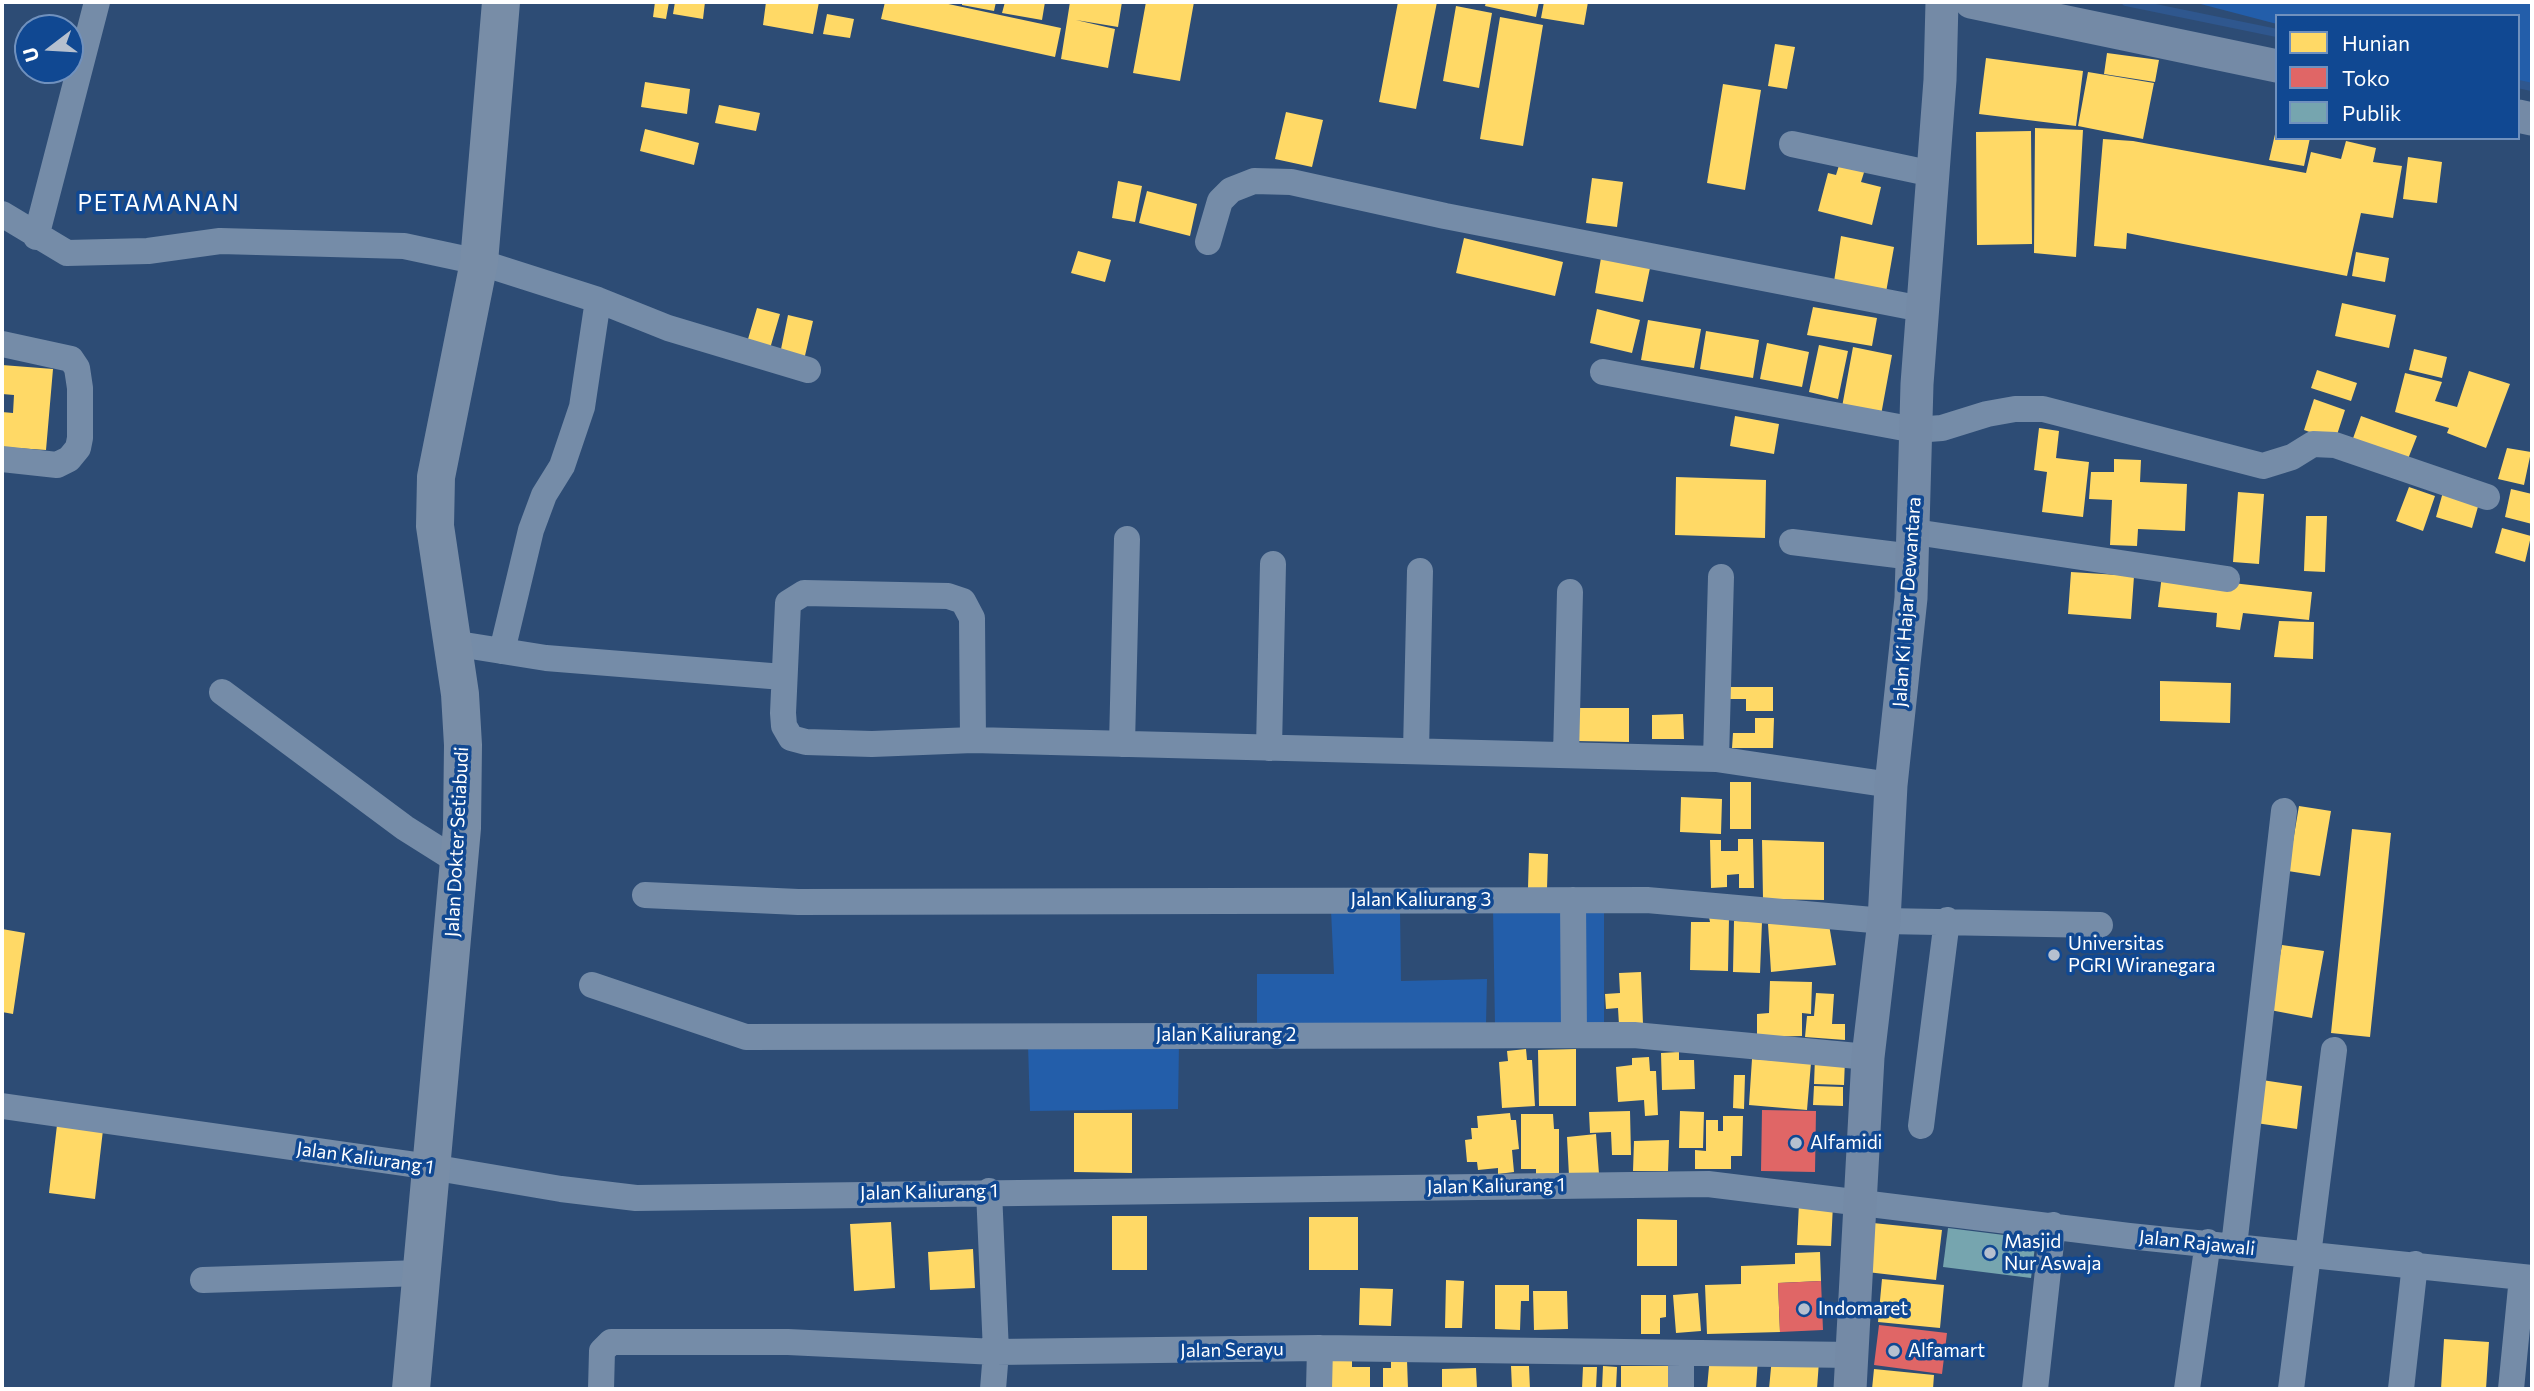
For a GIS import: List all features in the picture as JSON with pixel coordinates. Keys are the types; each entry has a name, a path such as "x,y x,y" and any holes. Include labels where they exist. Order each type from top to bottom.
{"highway":[{"name":"Jalan Dokter Setiabudi","path":"411,1389 458,862 463,745 435,526 436,477 479,262 501,2"}],"main road":[{"name":"Jalan Ki Hajar Dewantara","path":"1850,1389 1863,1202 1868,1057 1884,921 1891,785 1914,544 1915,451 1922,309 1933,174 1942,2"},
{"path":"1992,4 2275,66"}],"street":[{"path":"36,237 97,2"},
{"path":"1792,144 1933,174"},
{"path":"1208,242 1220,201 1231,190 1254,181 1291,181 1459,219 1922,309"},
{"path":"2,214 66,253 148,251 220,241 404,246 479,262 598,300 668,328 808,370"},
{"path":"502,651 531,530 544,495 562,466 582,408 598,300"},
{"path":"2,344 71,359 77,368 80,400 78,448 69,459 57,465 2,458"},
{"path":"1603,372 1915,451 1942,428 2015,408 2043,409 2263,466 2292,457 2314,444 2335,445 2487,497"},
{"path":"1122,744 1126,539"},
{"path":"1791,542 1914,544 2227,579"},
{"path":"1269,748 1273,564"},
{"path":"1416,751 1420,571"},
{"path":"1716,759 1721,577"},
{"path":"1566,755 1570,592"},
{"path":"973,740 972,618 963,601 948,596 804,593 795,596 788,603 783,677 784,726 792,738 799,740 872,744 973,740 1716,759 1891,785"},
{"path":"452,643 633,667 783,677"},
{"path":"222,692 405,828 458,862"},
{"path":"2234,1246 2284,811"},
{"name":"Jalan Kaliurang 3","path":"645,895 798,902 1647,900 1884,921 1948,920 2100,925"},
{"path":"1573,900 1574,1035"},
{"path":"1921,1126 1948,920"},
{"name":"Jalan Kaliurang 2","path":"592,985 730,1034 747,1037 1634,1035 1868,1057"},
{"path":"2291,1389 2334,1050"},
{"name":"Jalan Kaliurang 1","path":"2,1106 636,1198 989,1191 1708,1184 1863,1202"},
{"path":"989,1191 996,1352 993,1389"},
{"name":"Jalan Rajawali","path":"1863,1202 2527,1278"},
{"path":"2035,1389 2053,1225"},
{"path":"2187,1389 2208,1242"},
{"path":"2401,1389 2415,1264"},
{"path":"203,1280 421,1273"},
{"path":"2511,1389 2527,1278"},
{"name":"Jalan Serayu","path":"601,1389 600,1358 611,1342 788,1342 996,1352 1320,1348 1853,1355"},
{"path":"1319,1389 1320,1348"},
{"path":"1681,1353 1681,1389"}],"shaded area":[{"path":"2193,2 2532,2 2532,87 2520,84 2520,14 2275,14 2275,23"},
{"path":"1604,907 1604,1027 1495,1026 1493,908"},
{"path":"1331,910 1400,910 1401,981 1487,979 1486,1025 1257,1023 1257,974 1334,974"},
{"path":"1179,1043 1178,1109 1030,1111 1028,1044"}],"building: Hunian":[{"path":"655,2 669,2 666,19 653,17"},
{"path":"675,2 705,2 703,19 673,14"},
{"path":"766,2 819,2 813,34 763,25"},
{"path":"885,2 939,2 1061,28 1055,57 881,19"},
{"path":"962,2 996,2 994,11 962,5"},
{"path":"1005,2 1045,2 1042,20 1002,13"},
{"path":"1070,2 1122,2 1118,27 1076,20 1115,29 1108,68 1061,59"},
{"path":"1146,2 1194,2 1180,81 1133,73"},
{"path":"1398,2 1437,2 1416,109 1379,102"},
{"path":"1486,2 1539,2 1536,17 1485,6"},
{"path":"1544,2 1588,2 1584,25 1541,18"},
{"path":"1456,6 1492,13 1479,88 1443,81"},
{"path":"827,14 854,19 850,38 823,34"},
{"path":"1500,17 1543,25 1523,146 1480,139"},
{"path":"1775,44 1795,47 1787,89 1768,86"},
{"path":"2107,53 2159,60 2155,82 2104,74"},
{"path":"1986,58 2083,71 2076,126 1979,114"},
{"path":"2088,72 2154,83 2143,139 2078,126"},
{"path":"645,82 690,89 687,114 641,107"},
{"path":"1723,84 1761,90 1745,190 1707,183"},
{"path":"719,105 760,113 756,131 715,123"},
{"path":"1286,112 1323,120 1312,167 1275,159"},
{"path":"2035,128 2083,130 2076,257 2034,253"},
{"path":"645,129 699,143 694,165 640,151"},
{"path":"2031,131 2032,244 1977,245 1976,132"},
{"path":"2275,134 2275,140 2310,140 2304,166 2269,160"},
{"path":"2103,139 2133,141 2306,173 2311,152 2341,159 2346,141 2376,148 2373,162 2402,166 2393,218 2361,213 2347,276 2127,233 2126,249 2094,246"},
{"path":"2408,157 2442,162 2437,203 2403,199"},
{"path":"1841,159 1866,166 1861,182 1881,187 1872,225 1818,211 1828,173 1836,175"},
{"path":"1592,178 1623,182 1617,227 1586,223"},
{"path":"1118,181 1142,186 1135,222 1112,218"},
{"path":"1147,191 1197,204 1190,236 1139,223"},
{"path":"1841,236 1894,247 1885,298 1833,288"},
{"path":"1464,238 1563,262 1555,296 1456,273"},
{"path":"1078,251 1111,260 1105,282 1071,273"},
{"path":"2356,252 2389,258 2385,282 2352,276"},
{"path":"1601,258 1650,268 1643,302 1595,293"},
{"path":"2342,303 2396,315 2389,348 2335,336"},
{"path":"1813,307 1877,318 1872,346 1807,335"},
{"path":"757,308 780,314 769,352 746,346"},
{"path":"1597,309 1640,320 1632,353 1590,343"},
{"path":"788,315 813,321 804,360 780,354"},
{"path":"1648,320 1701,329 1694,368 1641,360"},
{"path":"1706,331 1759,340 1753,378 1700,369"},
{"path":"1767,343 1809,352 1802,387 1760,379"},
{"path":"1819,345 1848,351 1838,399 1809,392"},
{"path":"1853,347 1892,355 1881,415 1842,407"},
{"path":"2414,349 2447,357 2442,378 2409,370"},
{"path":"2,365 53,369 46,450 2,447 2,412 13,413 14,395 2,394"},
{"path":"2317,370 2357,383 2351,401 2311,388"},
{"path":"2469,371 2510,384 2486,448 2447,433 2449,428 2395,412 2405,373 2442,382 2435,401 2457,407"},
{"path":"2314,399 2345,410 2335,441 2304,430"},
{"path":"1735,416 1779,424 1774,454 1730,446"},
{"path":"2361,416 2417,436 2406,464 2351,444"},
{"path":"2039,428 2059,431 2056,458 2089,462 2083,517 2042,512 2047,472 2034,470"},
{"path":"2507,448 2531,452 2524,485 2498,479"},
{"path":"2114,459 2141,460 2140,482 2187,484 2185,531 2138,529 2137,546 2110,545 2112,500 2089,499 2091,472 2114,472"},
{"path":"1676,477 1766,480 1765,538 1675,535"},
{"path":"2409,487 2435,496 2423,531 2396,521"},
{"path":"2511,489 2532,494 2532,524 2505,517"},
{"path":"2238,492 2264,494 2259,564 2233,562"},
{"path":"2443,492 2479,503 2472,528 2436,517"},
{"path":"2306,516 2327,516 2325,572 2304,571"},
{"path":"2502,528 2531,536 2525,562 2495,553"},
{"path":"2071,572 2134,576 2131,619 2068,614"},
{"path":"2162,575 2312,592 2309,620 2243,613 2240,630 2216,627 2217,613 2158,607"},
{"path":"2279,621 2314,622 2313,659 2274,657"},
{"path":"2160,681 2231,683 2230,723 2160,721"},
{"path":"1724,687 1773,687 1773,711 1746,711 1746,699 1724,699"},
{"path":"1576,708 1629,708 1629,742 1576,741"},
{"path":"1683,714 1684,739 1652,739 1652,715"},
{"path":"1755,718 1774,718 1773,748 1732,748 1733,733 1755,733"},
{"path":"1730,782 1751,782 1751,829 1730,829"},
{"path":"1681,797 1722,799 1721,834 1680,832"},
{"path":"2299,806 2331,811 2320,876 2288,871"},
{"path":"2352,829 2391,833 2370,1037 2331,1033"},
{"path":"1738,839 1753,839 1754,888 1739,888 1739,874 1727,875 1727,887 1711,888 1710,840 1721,840 1721,851 1738,851"},
{"path":"1762,840 1824,842 1824,900 1763,899"},
{"path":"1529,853 1548,854 1547,889 1528,888"},
{"path":"1709,917 1729,918 1728,971 1690,970 1691,922 1710,922"},
{"path":"1828,919 1836,965 1771,972 1768,924"},
{"path":"1734,921 1762,922 1760,973 1733,972"},
{"path":"2,929 25,933 13,1014 2,1012"},
{"path":"2282,945 2324,951 2312,1018 2270,1010"},
{"path":"1641,972 1643,1024 1619,1025 1618,1008 1606,1009 1605,994 1620,993 1619,973"},
{"path":"1770,981 1812,982 1811,1014 1802,1013 1802,1036 1757,1037 1757,1014 1769,1013"},
{"path":"1816,993 1834,994 1832,1024 1845,1024 1845,1040 1805,1037 1807,1016 1814,1016"},
{"path":"1526,1049 1527,1060 1532,1060 1535,1106 1502,1108 1499,1062 1508,1061 1507,1051"},
{"path":"1576,1049 1576,1106 1539,1106 1538,1050"},
{"path":"1679,1052 1679,1060 1694,1060 1695,1089 1662,1090 1661,1053"},
{"path":"1649,1057 1650,1071 1656,1071 1658,1115 1645,1116 1644,1100 1618,1102 1616,1067 1632,1065 1632,1058"},
{"path":"1815,1058 1845,1059 1844,1085 1814,1084"},
{"path":"1752,1059 1811,1063 1807,1110 1749,1105"},
{"path":"1734,1075 1745,1075 1744,1109 1733,1108"},
{"path":"2262,1080 2302,1086 2297,1129 2256,1123"},
{"path":"1814,1086 1843,1087 1843,1106 1813,1105"},
{"path":"1630,1111 1631,1155 1612,1155 1611,1132 1590,1133 1589,1112"},
{"path":"1680,1111 1704,1112 1703,1148 1679,1148"},
{"path":"1074,1113 1132,1113 1132,1173 1074,1172"},
{"path":"1510,1113 1511,1120 1516,1120 1519,1149 1512,1150 1514,1172 1498,1174 1498,1168 1478,1170 1477,1162 1467,1162 1465,1140 1472,1139 1471,1128 1478,1128 1477,1116"},
{"path":"1521,1114 1553,1114 1554,1129 1559,1129 1559,1175 1536,1176 1536,1169 1521,1169"},
{"path":"1723,1116 1743,1116 1742,1156 1731,1156 1731,1169 1695,1169 1695,1150 1706,1151 1706,1120 1718,1120 1718,1131 1723,1131"},
{"path":"57,1125 103,1130 95,1199 49,1193"},
{"path":"1596,1134 1599,1174 1569,1176 1567,1137"},
{"path":"1669,1140 1668,1171 1633,1171 1634,1141"},
{"path":"1799,1203 1833,1204 1831,1246 1797,1245"},
{"path":"1112,1216 1147,1216 1147,1270 1112,1270"},
{"path":"1309,1217 1358,1217 1358,1270 1309,1270"},
{"path":"1637,1219 1677,1220 1677,1266 1637,1266"},
{"path":"891,1222 895,1288 854,1291 850,1224"},
{"path":"1873,1223 1942,1230 1936,1280 1867,1272"},
{"path":"973,1249 975,1288 930,1290 928,1252"},
{"path":"1820,1252 1821,1281 1778,1283 1780,1332 1707,1334 1705,1285 1741,1284 1741,1266 1795,1264 1795,1253"},
{"path":"1882,1279 1944,1285 1940,1328 1878,1322"},
{"path":"1446,1280 1464,1281 1462,1328 1445,1328"},
{"path":"1495,1285 1529,1285 1529,1301 1521,1301 1520,1330 1495,1329"},
{"path":"1360,1288 1393,1289 1391,1326 1359,1325"},
{"path":"1533,1291 1567,1291 1568,1329 1534,1330"},
{"path":"1698,1293 1701,1331 1676,1333 1673,1295"},
{"path":"1641,1295 1666,1295 1666,1317 1660,1318 1660,1334 1641,1334"},
{"path":"2444,1339 2489,1342 2486,1389 2441,1389"},
{"path":"1710,1355 1758,1358 1756,1389 1707,1389"},
{"path":"1772,1357 1819,1361 1817,1389 1769,1389"},
{"path":"1326,1360 1352,1361 1352,1367 1370,1367 1370,1387 1325,1387"},
{"path":"1391,1360 1407,1360 1408,1389 1383,1389 1383,1368 1391,1368"},
{"path":"1511,1366 1529,1366 1530,1389 1512,1389"},
{"path":"1603,1366 1617,1367 1616,1389 1602,1389"},
{"path":"1621,1366 1676,1366 1676,1389 1621,1389"},
{"path":"1583,1367 1597,1367 1596,1389 1582,1389"},
{"path":"1476,1368 1477,1389 1442,1389 1442,1369"},
{"path":"1874,1369 1934,1375 1933,1389 1872,1389"}],"building: Toko":[{"path":"1762,1110 1816,1111 1815,1172 1761,1171"},
{"path":"1821,1281 1823,1330 1780,1332 1778,1283"},
{"path":"1879,1325 1947,1333 1942,1374 1874,1365"}],"building: Publik":[{"name":"Masjid Nur Aswaja","path":"1948,1228 2036,1239 2031,1278 1943,1267"}],"waterway":[{"path":"2126,2 2275,33"},
{"path":"2520,84 2532,87"}],"place":[{"name":"Universitas PGRI Wiranegara","path":"2054,955"},
{"name":"Alfamidi","path":"1796,1143"},
{"name":"Masjid Nur Aswaja","path":"1990,1253"},
{"name":"Indomaret","path":"1804,1309"},
{"name":"Alfamart","path":"1894,1351"}],"district":[{"name":"PETAMANAN","path":"159,203"}]}
